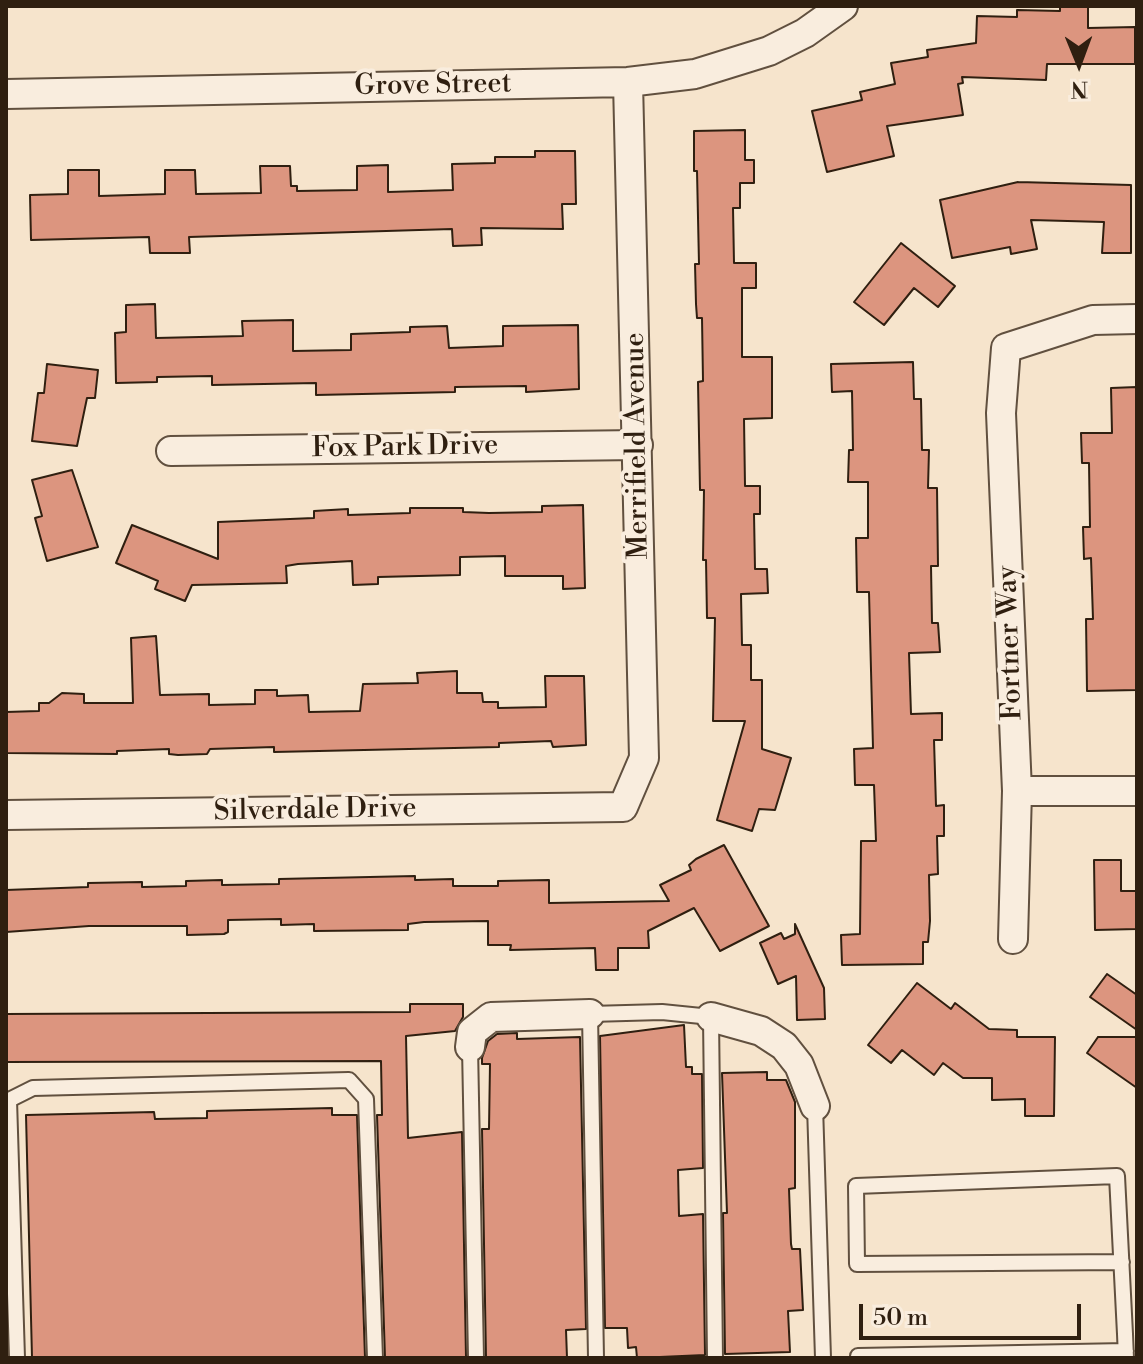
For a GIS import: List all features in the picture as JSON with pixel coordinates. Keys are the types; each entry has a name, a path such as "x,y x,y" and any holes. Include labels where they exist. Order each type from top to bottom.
{"street":[{"name":"Grove Street","path":"6,94 628,82 695,74 769,51 805,33 843,6"},
{"name":"Merrifield Avenue","path":"623,807 644,758 628,82"},
{"name":"Fortner Way","path":"1013,939 1017,791 1001,413 1006,348 1093,320 1137,319"},
{"name":"Fox Park Drive","path":"171,451 638,445"},
{"path":"1017,791 1137,791"},
{"name":"Silverdale Drive","path":"6,815 623,807"},
{"path":"470,1047 472,1032 491,1017 590,1014"},
{"path":"711,1017 761,1031 784,1046 799,1065 815,1106"}],"lane":[{"path":"596,1358 590,1014 662,1012 711,1017 715,1358"},
{"path":"470,1047 476,1358"},
{"path":"17,1358 9,1100 33,1088 349,1080 366,1099 375,1358"},
{"path":"815,1106 823,1358"},
{"path":"858,1356 1126,1355 1122,1262 1117,1176 856,1186 857,1264 1122,1262"}],"building":[{"path":"1060,6 1088,6 1088,28 1135,27 1135,64 1047,64 1046,80 962,77 963,83 958,84 963,115 887,126 894,156 827,172 812,111 862,100 860,92 895,84 891,63 928,57 927,50 976,43 977,16 1017,17 1017,10 1060,11"},
{"path":"745,130 745,160 754,160 754,183 740,183 740,208 733,208 734,263 756,263 756,288 742,288 742,357 772,357 772,418 744,419 745,486 760,486 760,514 754,514 755,569 767,569 768,593 741,594 742,645 751,645 751,680 762,680 762,749 791,758 775,810 759,809 752,831 717,820 745,721 713,721 715,618 707,618 706,560 703,560 704,490 700,490 698,382 703,381 702,318 697,318 696,304 695,264 699,264 697,171 694,171 694,131"},
{"path":"535,151 575,151 576,204 562,204 563,229 481,228 482,245 453,246 452,229 189,237 190,253 150,253 149,237 31,240 30,195 68,194 68,170 99,170 99,196 165,194 165,170 195,170 196,194 261,193 260,166 290,166 291,186 297,186 297,191 357,190 357,166 388,165 388,192 453,190 452,164 495,163 495,157 535,157"},
{"path":"1018,182 1131,185 1131,253 1102,253 1104,222 1031,220 1037,249 1011,254 1010,247 952,258 940,200"},
{"path":"901,243 955,286 938,307 914,288 884,325 854,302"},
{"path":"155,304 156,338 243,336 242,321 293,320 293,351 351,350 351,334 410,332 410,327 447,326 449,348 503,346 503,326 578,325 579,389 526,392 526,386 455,387 455,392 316,395 316,383 212,385 212,376 157,377 157,382 116,383 115,333 126,332 126,305"},
{"path":"913,362 914,399 921,399 922,450 929,450 928,488 937,488 938,566 931,566 932,623 938,623 940,652 909,653 911,714 942,713 942,740 934,740 936,806 944,805 944,836 937,836 938,874 929,875 930,921 928,942 923,942 923,964 842,965 841,935 860,934 861,841 876,841 874,785 855,785 854,749 873,748 869,592 857,592 856,538 868,538 868,482 848,482 849,450 853,450 852,391 832,392 831,364"},
{"path":"47,364 98,370 95,398 87,398 77,446 32,441 38,393 44,393"},
{"path":"1137,387 1137,690 1087,691 1086,619 1093,619 1091,558 1084,559 1083,527 1090,527 1089,463 1082,463 1081,433 1112,433 1111,388"},
{"path":"72,470 98,547 47,561 35,518 42,516 32,480"},
{"path":"583,505 585,588 563,589 563,576 505,576 505,556 460,557 460,575 378,577 378,584 353,585 352,561 298,564 286,566 287,583 192,585 185,601 155,589 158,581 116,563 132,525 218,559 218,522 314,518 314,511 348,509 348,515 410,513 410,508 463,508 463,512 489,513 542,512 542,506"},
{"path":"156,636 160,695 209,694 209,705 255,704 255,690 277,690 277,696 308,695 309,712 360,711 363,684 418,683 417,673 457,671 457,693 482,693 483,702 498,702 498,708 546,707 545,676 584,676 586,745 553,747 551,741 499,743 499,747 274,752 274,747 210,749 207,754 178,755 169,754 169,749 117,751 117,754 6,753 6,712 39,711 39,703 49,703 62,693 84,694 84,703 133,703 131,638"},
{"path":"724,845 769,926 720,951 694,908 648,931 649,948 618,948 618,970 596,970 595,948 510,950 511,945 488,945 488,921 424,922 408,924 408,930 314,931 314,924 281,925 281,919 228,920 228,932 224,934 187,935 187,926 89,926 6,932 6,890 88,887 88,883 142,882 142,887 186,886 186,881 222,880 222,885 279,884 279,879 415,876 415,880 453,879 453,886 498,886 498,881 549,880 549,903 669,901 660,885 691,870 689,865 696,859"},
{"path":"1094,860 1121,860 1121,891 1137,891 1137,929 1095,930"},
{"path":"795,924 824,988 825,1019 797,1020 796,976 778,984 760,943 781,933 784,939 795,934"},
{"path":"1107,974 1137,995 1137,1030 1090,997"},
{"path":"917,983 951,1009 955,1003 989,1029 1017,1030 1017,1037 1055,1037 1054,1116 1025,1116 1025,1099 992,1100 992,1078 963,1078 943,1063 934,1075 902,1050 891,1063 868,1045"},
{"path":"410,1004 463,1004 463,1017 455,1031 406,1036 408,1138 462,1132 466,1358 385,1358 377,1115 382,1115 381,1061 6,1062 6,1014 410,1012"},
{"path":"684,1025 686,1067 692,1067 692,1074 702,1074 703,1168 678,1170 679,1216 703,1214 705,1355 637,1358 636,1347 628,1348 627,1328 605,1328 600,1036"},
{"path":"517,1033 517,1039 580,1037 586,1329 566,1330 567,1358 486,1358 482,1129 489,1129 490,1064 482,1064 482,1058 488,1041 497,1034"},
{"path":"1098,1037 1137,1037 1137,1088 1087,1053"},
{"path":"767,1072 767,1080 786,1080 795,1102 795,1188 789,1189 791,1244 792,1249 800,1249 803,1310 788,1311 790,1352 725,1354 723,1213 727,1213 722,1073"},
{"path":"332,1108 332,1115 357,1115 365,1358 32,1358 26,1115 154,1112 155,1119 207,1118 207,1111"}]}
